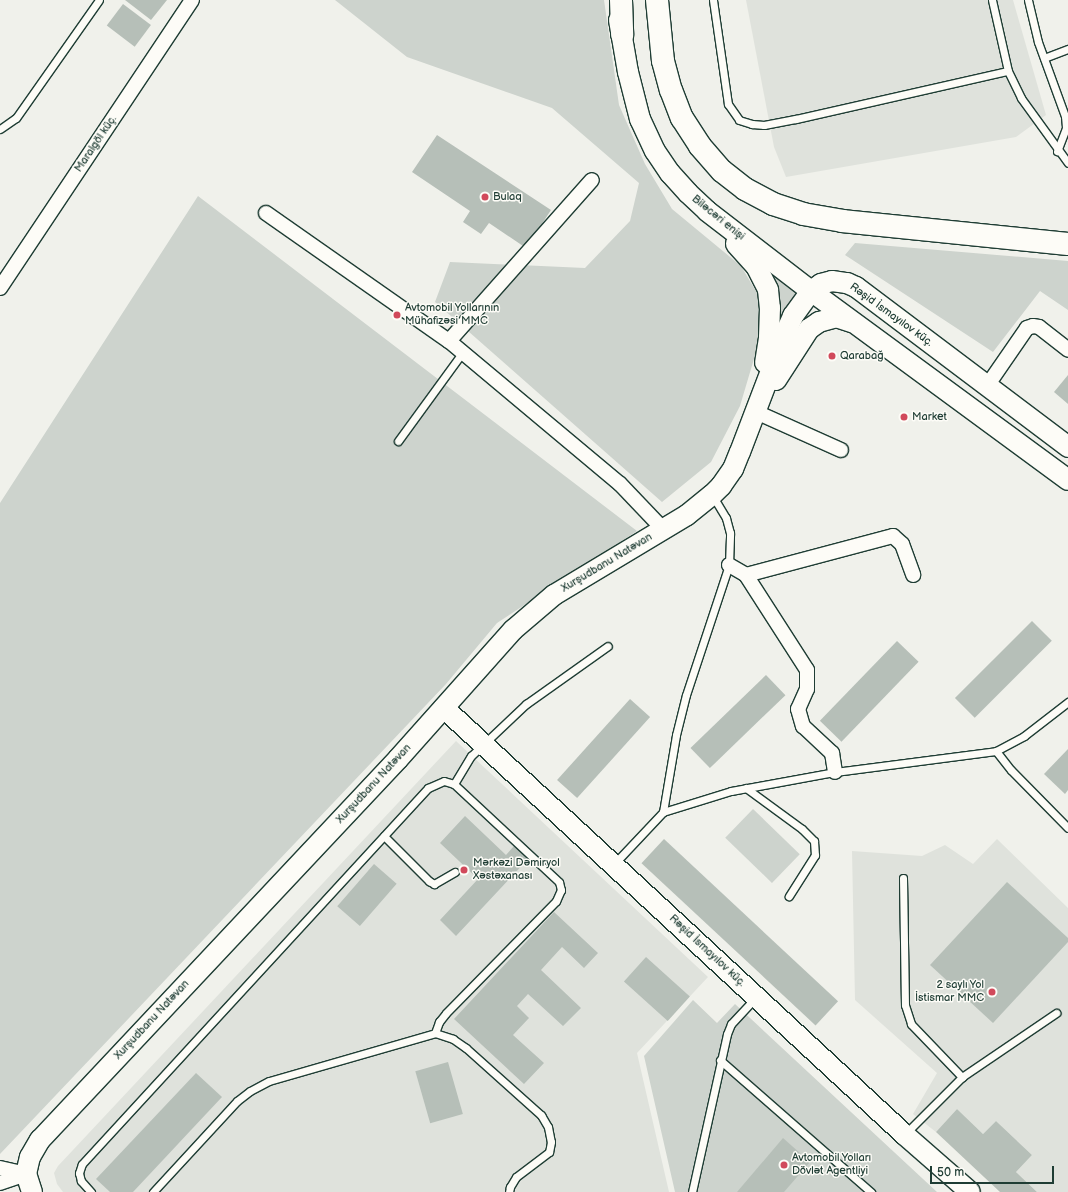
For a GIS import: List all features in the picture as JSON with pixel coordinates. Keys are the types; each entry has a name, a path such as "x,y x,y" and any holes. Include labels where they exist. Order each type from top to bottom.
{"highway":[{"path":"621,0 622,35"},
{"path":"657,0 663,61 671,90 682,118 700,146 722,171 746,189 773,204 803,214 842,221 1068,244"}],"main road":[{"name":"Biləcəri enişi","path":"616,0 628,72 640,118 655,151 670,173 707,211 811,291"},
{"path":"707,211 756,266 768,290 770,308 769,338 756,412"},
{"name":"Rəşid İsmayılov küç.","path":"811,291 821,284 832,281 847,283 856,287 1068,447"},
{"path":"756,412 793,316 811,291 1068,480"},
{"path":"756,412 809,329 827,318 836,318 857,324"},
{"name":"Xurşudbanu Natəvan","path":"29,1183 30,1157 40,1140 444,708 513,630 533,611 575,581 664,530 687,515 712,495 733,469 756,412"},
{"name":"Rəşid İsmayılov küç.","path":"444,708 482,745 970,1192"}],"street":[{"name":"Maralgöl küç.","path":"0,288 192,0"},
{"path":"450,341 592,180"},
{"path":"266,213 450,341 620,484 664,530"},
{"path":"987,386 1027,328 1033,326 1039,327 1068,350"},
{"path":"756,412 841,450"},
{"path":"746,575 893,536 902,544 913,575"},
{"path":"729,565 746,575 807,670 807,689 798,709 803,726 832,753 835,772"},
{"path":"0,1168 29,1183"},
{"path":"0,1183 29,1183"}],"lane":[{"path":"0,129 16,118 99,0"},
{"path":"713,0 728,104 739,120 752,124 764,125 796,119 1008,71"},
{"path":"992,0 1008,71 1021,98 1057,151 1068,163"},
{"path":"1028,0 1038,42 1065,116 1066,128 1057,151"},
{"path":"1044,58 1068,49"},
{"path":"398,441 463,352"},
{"path":"663,812 676,735 686,695 729,565 730,533 726,518 712,495"},
{"path":"454,784 471,756 526,704 608,646"},
{"path":"613,865 663,812 731,791 746,788 835,772 996,751 1024,736 1068,702"},
{"path":"996,751 1011,770 1068,828"},
{"path":"91,1192 81,1181 79,1173 82,1164 428,788 444,781 454,784 559,882 561,890 556,901 446,1013 439,1022 435,1033"},
{"path":"746,788 802,829 814,841 815,855 789,896"},
{"path":"384,836 429,881 434,884 455,872"},
{"path":"903,878 905,1005 911,1024 962,1077"},
{"path":"692,1192 720,1060 731,1024 756,996"},
{"path":"905,1134 962,1077 1056,1013"},
{"path":"153,1192 237,1101 250,1091 269,1081 435,1033 454,1039 466,1048 541,1115 548,1127 551,1142 549,1152 516,1178 509,1192"},
{"path":"720,1060 871,1192"}],"shaded area":[{"path":"335,0 604,0 619,105 645,164 672,209 741,266 757,293 764,325 740,406 711,462 662,502 435,302 450,262 585,268 630,221 639,183 552,108 407,57"},
{"path":"746,0 1013,0 1046,115 1016,137 786,177 774,147"},
{"path":"198,196 637,531 497,623 446,684 0,1154 0,503"},
{"path":"855,243 1068,261 1068,310 1040,291 993,352 845,255"},
{"path":"763,264 797,290 777,334"},
{"name":"Mərkəzi Dəmiryol Xəstəxanası","path":"456,741 708,977 637,1053 669,1192 63,1192 57,1184 54,1173 58,1166"},
{"path":"753,809 800,854 772,883 725,838"},
{"path":"997,839 1068,908 1068,1192 1037,1192 1016,1172 1032,1155 996,1121 983,1134 957,1109 936,1132 913,1114 937,1073 855,1000 852,851 922,856 945,845 973,864"},
{"path":"693,1000 717,1023 735,1004 937,1192 675,1192 644,1056"}],"building":[{"path":"125,0 167,0 151,20"},
{"path":"123,4 151,25 135,47 107,26"},
{"path":"437,135 551,210 526,248 489,223 481,234 463,222 470,211 412,172"},
{"path":"1068,375 1068,404 1054,392"},
{"path":"1032,621 1052,641 975,718 955,698"},
{"path":"897,641 919,662 841,742 820,721"},
{"path":"766,675 785,695 710,768 690,748"},
{"path":"630,699 650,717 577,798 557,780"},
{"path":"1068,749 1068,790 1065,794 1044,774"},
{"path":"465,816 506,855 514,846 528,859 456,936 440,920 478,879 440,843"},
{"path":"664,839 838,1001 816,1025 641,863"},
{"path":"374,864 397,884 360,926 337,906"},
{"path":"1007,882 1068,938 1068,942 993,1023 930,965"},
{"path":"554,912 598,953 584,968 562,947 541,970 581,1008 563,1026 528,994 517,1006 529,1018 513,1035 544,1063 524,1084 454,1019"},
{"path":"646,957 690,996 668,1021 624,982"},
{"path":"448,1062 463,1114 430,1123 415,1071"},
{"path":"196,1073 222,1097 133,1192 110,1192 96,1179"},
{"path":"957,1109 983,1134 996,1121 1032,1155 1016,1172 1037,1192 1000,1192 936,1132"},
{"path":"783,1138 810,1162 784,1192 737,1192"}],"place":[{"name":"Bulaq","path":"485,197"},
{"name":"Avtomobil Yollarının Mühafizəsi MMC","path":"397,315"},
{"name":"Qarabağ","path":"832,356"},
{"name":"Market","path":"904,417"},
{"name":"Mərkəzi Dəmiryol Xəstəxanası","path":"464,870"},
{"name":"2 saylı Yol İstismar MMC","path":"992,992"},
{"name":"Avtomobil Yolları Dövlət Agentliyi","path":"784,1165"}]}
